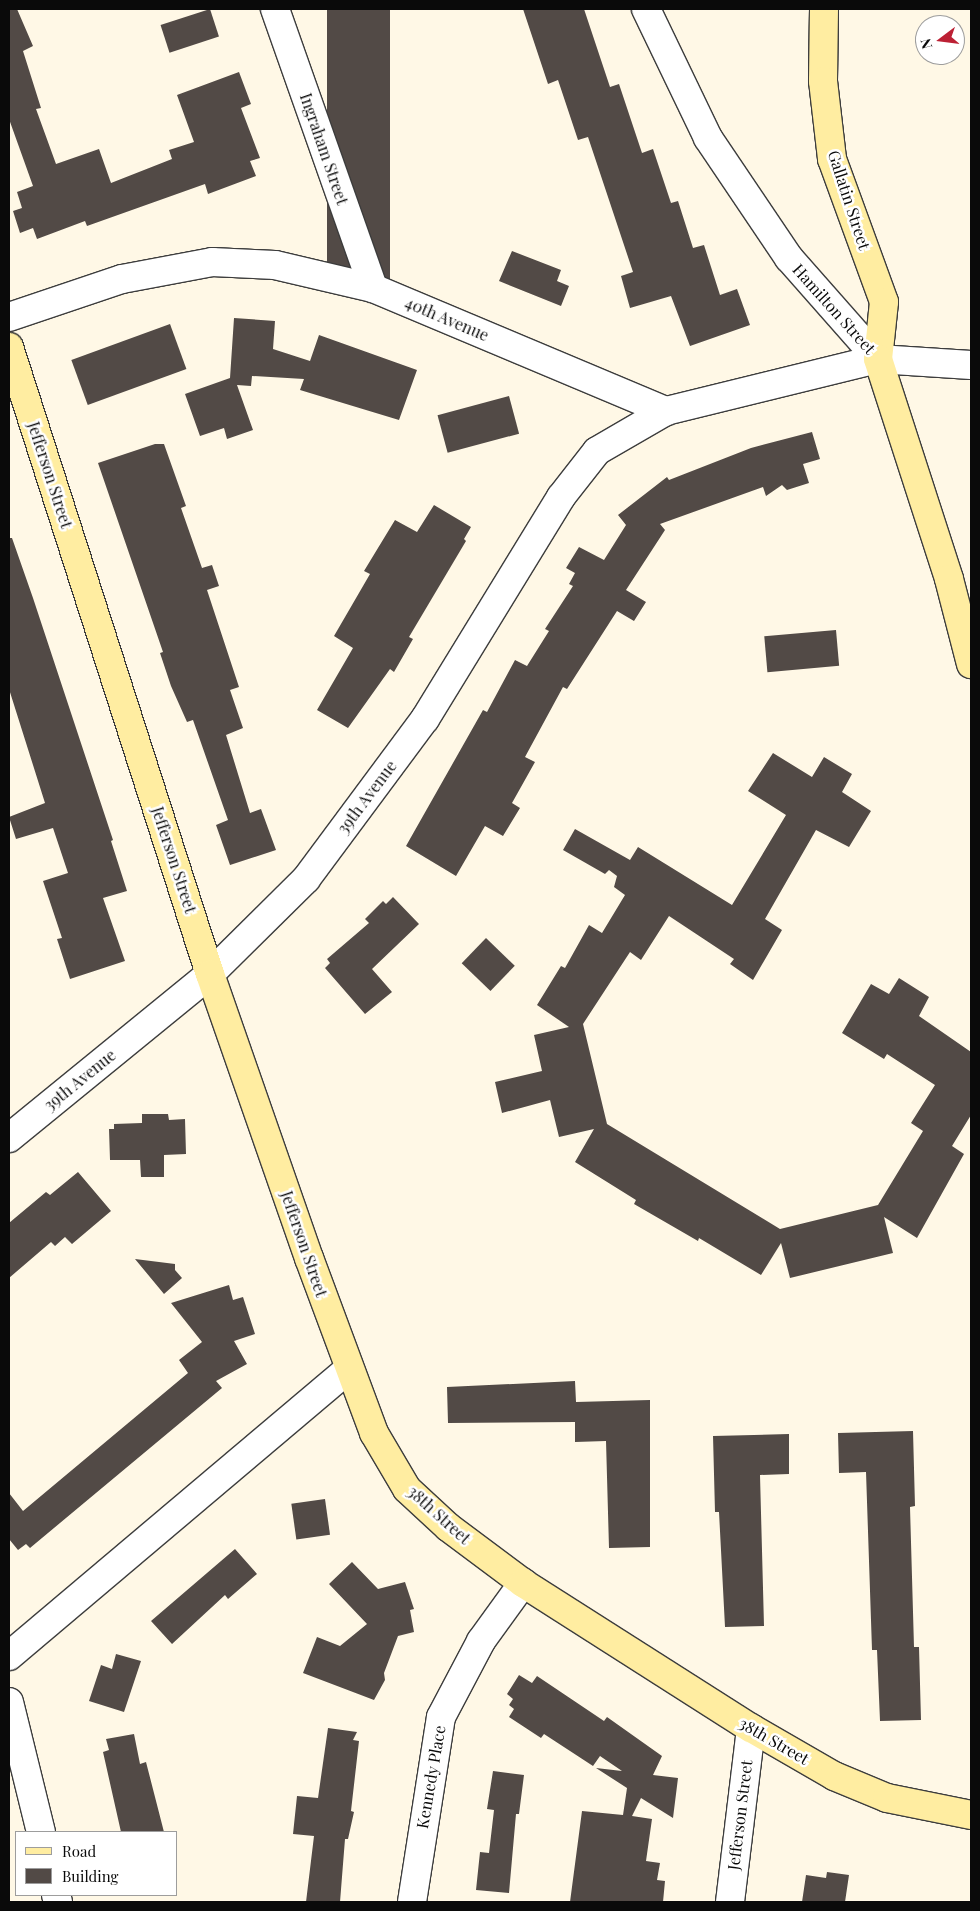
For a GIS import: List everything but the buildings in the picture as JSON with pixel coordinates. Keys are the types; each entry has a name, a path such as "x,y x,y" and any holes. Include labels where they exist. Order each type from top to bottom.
{"street":[{"name":"Ingraham Street","path":"275,9 373,288"},
{"name":"Hamilton Street","path":"646,9 708,138 789,258 878,359 950,579 971,664"},
{"name":"Gallatin Street","path":"824,9 823,80 832,159 884,302 878,359"},
{"name":"40th Avenue","path":"9,317 122,278 212,262 275,265 373,288 666,411"},
{"name":"Jefferson Street","path":"9,347 210,974 348,1370"},
{"path":"666,411 878,359 971,365"},
{"name":"39th Avenue","path":"9,1138 210,974 306,879 419,727 561,498 597,451 666,411"},
{"path":"9,1656 348,1370"},
{"name":"38th Street","path":"348,1370 374,1433 407,1489 448,1527 523,1583 751,1728 834,1776 887,1798 971,1815"},
{"name":"Kennedy Place","path":"412,1902 441,1717 481,1641 523,1583"},
{"path":"9,1702 41,1831"},
{"name":"Jefferson Street","path":"730,1902 751,1728"}]}
